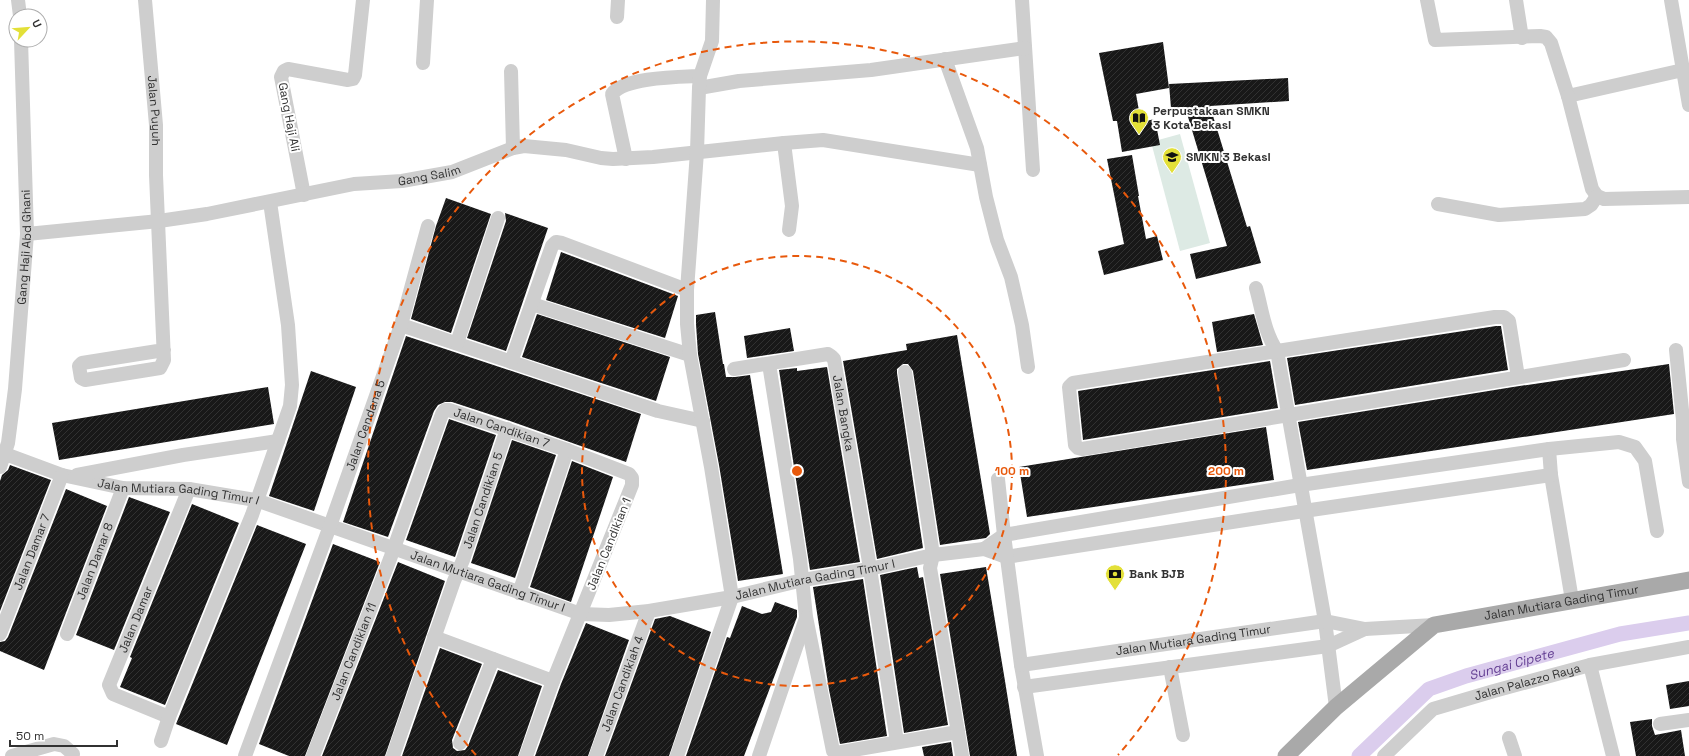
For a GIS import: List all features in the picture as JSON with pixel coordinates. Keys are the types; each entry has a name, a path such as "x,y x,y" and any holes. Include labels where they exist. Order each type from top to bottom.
{"main road":[{"name":"Jalan Mutiara Gading Timur","path":"1286,756 1336,707 1434,625 1689,580"}],"street":[{"name":"Jalan Puyuh","path":"145,0 156,125 156,174 159,221 164,350 164,360 160,368 85,380 81,378 79,366 82,364 164,350"},
{"name":"Gang Haji Ali","path":"304,195 281,77 284,71 288,69 348,80 353,79 355,75 363,0"},
{"path":"422,63 427,0"},
{"path":"617,17 618,0"},
{"path":"677,756 732,597 703,421 690,355 687,324 687,290 697,152 700,82 712,41 713,0"},
{"path":"1022,0 1026,42 1025,48 1033,170"},
{"path":"1427,0 1435,40 1522,38 1543,36 1549,40 1568,96 1592,188 1597,196 1604,199 1689,197"},
{"path":"1516,0 1522,38"},
{"path":"1671,0 1689,105"},
{"name":"Gang Haji Abd Ghani","path":"0,467 14,389 27,234 21,48"},
{"path":"626,159 612,94 614,91 636,82 662,78 700,82 739,81 871,70 1025,48"},
{"path":"945,59 977,148 997,240 1011,277 1022,325 1028,367"},
{"path":"1568,96 1683,70"},
{"path":"511,71 513,148"},
{"name":"Gang Salim","path":"27,234 159,221 207,214 354,184 402,181 452,172 513,148 524,146 566,150 601,158 626,159 823,140 980,165"},
{"path":"784,143 792,206 789,230"},
{"path":"1438,204 1499,215 1585,209 1591,205 1597,196"},
{"path":"161,741 169,717 249,522 290,406 292,385 288,325 270,202"},
{"path":"457,343 498,218"},
{"name":"Jalan Cendana 5","path":"245,756 330,526 401,325 428,226"},
{"path":"511,362 552,246 556,242 562,242 687,290"},
{"path":"1256,288 1269,337 1277,351 1304,511 1325,621 1336,707"},
{"path":"532,304 690,355"},
{"path":"1518,377 1509,321 1504,316 1073,383 1069,387 1075,445 1082,449 1624,360"},
{"path":"401,325 658,411 703,421"},
{"path":"1676,350 1686,420 1683,439 1689,482"},
{"name":"Jalan Bangka","path":"734,369 828,354 834,359 897,742"},
{"path":"769,364 803,580 806,617 833,751 836,753 958,732"},
{"path":"904,372 933,555 930,568 962,756"},
{"name":"Jalan Candikian 7","path":"394,547 442,414 445,410 507,428 629,474"},
{"name":"Jalan Candikian 5","path":"392,756 463,560 507,428"},
{"path":"66,476 182,455 278,441"},
{"path":"1004,535 1300,485 1549,449 1618,442 1636,447 1645,462 1657,531"},
{"path":"1549,449 1551,475 1572,600"},
{"path":"519,593 567,450"},
{"name":"Jalan Mutiara Gading Timur I","path":"3,453 66,476 123,488 189,489 256,500 394,547 458,572 581,614 609,614 649,611 732,597 803,580 869,569 933,555 984,549 1006,557"},
{"name":"Jalan Candikian 1","path":"526,756 553,681 632,485 632,478 629,474"},
{"path":"1006,557 1551,475"},
{"name":"Jalan Damar 7","path":"1,632 66,476"},
{"path":"998,479 1006,557 1024,687 1037,756"},
{"name":"Jalan Damar 8","path":"67,634 123,488"},
{"name":"Jalan Damar","path":"169,717 113,694 109,685 189,489"},
{"name":"Jalan Mutiara Gading Timur I","path":"984,549 1004,535"},
{"name":"Jalan Candikian 11","path":"313,756 394,547"},
{"name":"Jalan Candikiah 4","path":"596,756 649,611"},
{"path":"759,756 806,617"},
{"name":"Jalan Mutiara Gading Timur","path":"1021,665 1325,621 1365,629 1434,625"},
{"name":"Jalan Mutiara Gading Timur","path":"1024,687 1328,646 1365,629"},
{"path":"434,637 553,681"},
{"name":"Jalan Palazzo Raya","path":"1384,756 1433,709 1494,690 1590,665 1689,647"},
{"path":"460,743 493,658"},
{"path":"1590,665 1613,756"},
{"path":"1170,667 1183,735"},
{"path":"1660,724 1689,720"},
{"path":"1510,738 1515,756"},
{"path":"12,756 54,744 64,746 73,754"}],"shaded area":[{"path":"1180,134 1210,243 1180,251 1151,142"}],"building":[{"path":"1163,42 1169,88 1136,94 1141,122 1155,119 1160,145 1122,152 1117,121 1113,121 1099,53"},
{"path":"1288,78 1289,101 1210,106 1247,227 1250,226 1261,263 1196,279 1190,254 1227,246 1185,107 1171,108 1169,84"},
{"path":"1132,155 1146,239 1157,236 1163,260 1104,275 1098,251 1124,244 1107,159"},
{"path":"446,198 491,214 451,333 411,319 436,226"},
{"path":"505,213 548,228 506,351 467,338 506,221"},
{"path":"561,252 678,296 665,338 546,300"},
{"path":"715,312 726,377 750,375 783,574 738,581 719,465 698,354 696,315"},
{"path":"537,314 670,357 656,401 522,357"},
{"path":"1254,314 1263,345 1217,352 1212,322"},
{"path":"1501,326 1508,370 1295,405 1287,358"},
{"path":"790,328 794,351 747,358 744,336"},
{"path":"957,335 990,534 986,538 940,545 913,371 908,364 903,364 897,369 897,373 923,548 877,559 843,361 907,350 906,344"},
{"path":"406,336 641,414 626,462 510,421 452,402 445,402 438,405 434,411 388,537 343,522"},
{"path":"1270,361 1278,408 1083,440 1078,391"},
{"path":"1669,364 1674,414 1307,470 1298,422 1513,387"},
{"path":"827,367 860,562 810,570 779,370 797,368 797,371"},
{"path":"311,371 356,387 314,511 269,496"},
{"path":"268,387 274,424 59,460 52,423"},
{"path":"449,419 496,435 455,557 406,540"},
{"path":"1266,427 1274,480 1027,517 1019,467"},
{"path":"512,440 556,455 515,578 471,563"},
{"path":"572,461 613,477 571,602 530,587"},
{"path":"10,465 51,480 0,611 0,481 2,475 8,470"},
{"path":"66,489 107,506 44,670 0,651 0,642 5,641 8,637"},
{"path":"129,497 170,512 114,650 76,635"},
{"path":"192,504 239,523 165,705 120,687 132,658 130,657"},
{"path":"257,525 306,544 227,745 176,724"},
{"path":"333,544 380,562 305,756 289,756 259,744"},
{"path":"398,562 445,581 385,756 322,756"},
{"path":"917,567 919,578 923,577 948,725 904,733 880,575"},
{"path":"986,567 1017,756 970,756 940,574"},
{"path":"863,579 887,736 840,744 829,690 813,587"},
{"path":"775,602 797,610 797,617 744,756 686,756 727,637 730,638 742,606 762,614 771,612"},
{"path":"670,616 711,632 669,756 605,756 655,619"},
{"path":"586,623 629,640 588,756 535,756 561,684"},
{"path":"440,648 482,664 452,740 453,748 457,751 465,750 468,746 498,670 542,686 518,756 402,756"},
{"path":"1689,681 1689,706 1670,709 1666,685"},
{"path":"1652,719 1652,726 1655,735 1681,730 1685,756 1636,756 1630,722"},
{"path":"951,742 953,756 924,756 922,747"}],"waterway":[{"name":"Sungai Cipete","path":"1359,756 1429,689 1466,676 1620,634 1689,623"}],"place":[{"name":"Perpustakaan SMKN 3 Kota Bekasi","path":"1139,135"},
{"name":"SMKN 3 Bekasi","path":"1172,174"},
{"name":"Bank BJB","path":"1115,591"}]}
